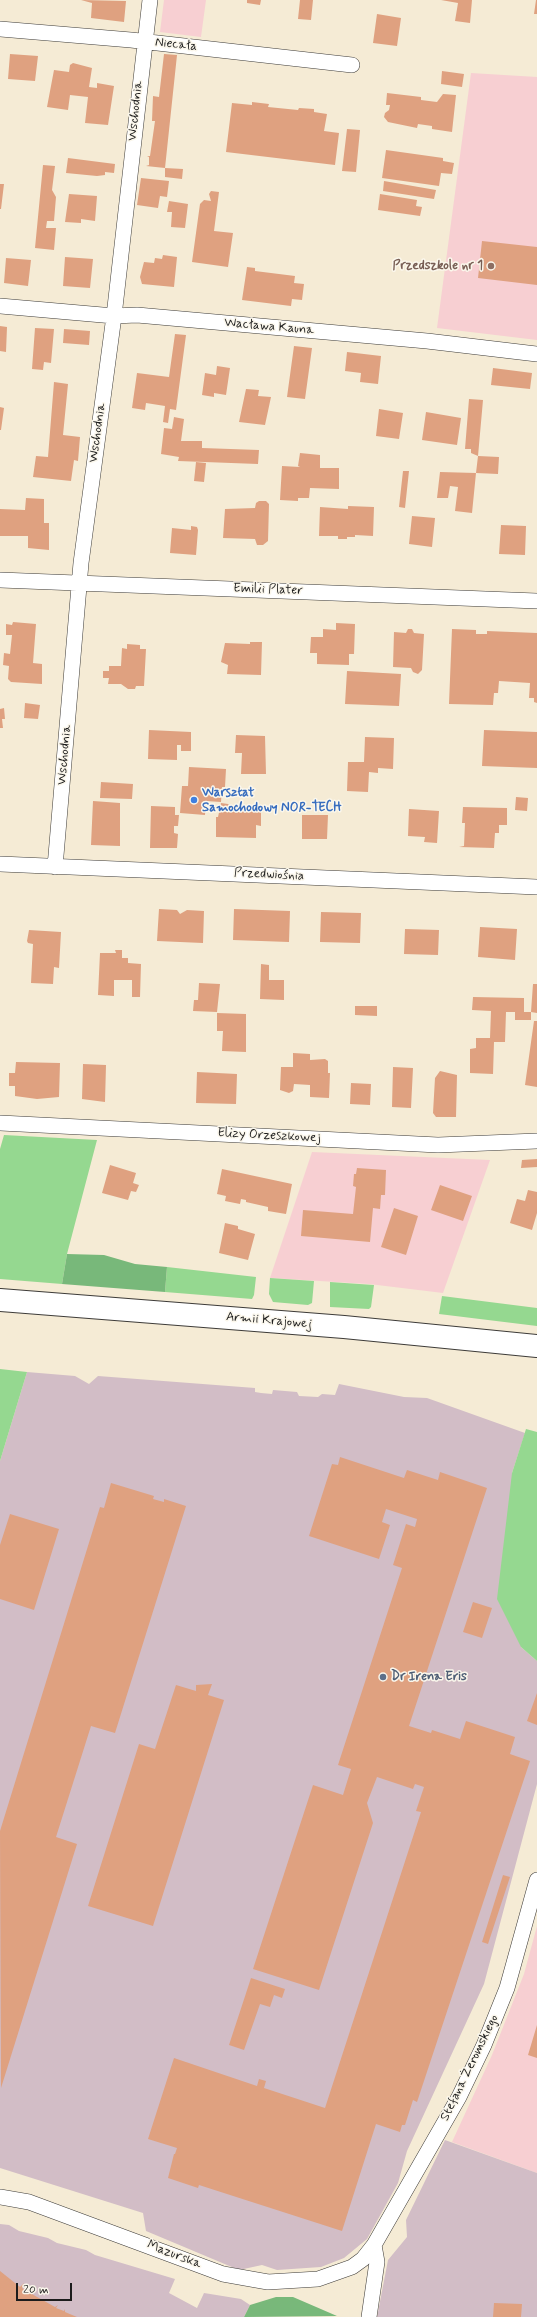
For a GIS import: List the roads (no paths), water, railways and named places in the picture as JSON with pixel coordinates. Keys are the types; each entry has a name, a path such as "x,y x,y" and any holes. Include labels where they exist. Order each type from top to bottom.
{"main road":[{"name":"Armii Krajowej","path":"0,1300 328,1325 537,1346"}],"street":[{"name":"Wschodnia","path":"55,867 79,583 114,316 144,41 150,0"},
{"name":"Niecała","path":"0,29 144,41 352,65"},
{"name":"Wacława Kauna","path":"0,306 114,316 137,315 427,341 537,354"},
{"name":"Emilii Plater","path":"0,580 537,601"},
{"name":"Przedwiośnia","path":"0,864 537,887"},
{"name":"Elizy Orzeszkowej","path":"0,1123 438,1145 537,1141"},
{"name":"Stefana Żeromskiego","path":"352,2267 363,2259 374,2245 459,2097 484,2045 506,1988 537,1880"},
{"name":"Mazurska","path":"0,2197 29,2202 230,2275 275,2282 318,2279 352,2267"},
{"path":"370,2317 376,2262 374,2245"}],"place":[{"name":"Przedszkole nr 1","path":"491,266"},
{"name":"Warsztat Samochodowy NOR-TECH","path":"194,800"},
{"name":"Dr Irena Eris","path":"383,1677"}]}
